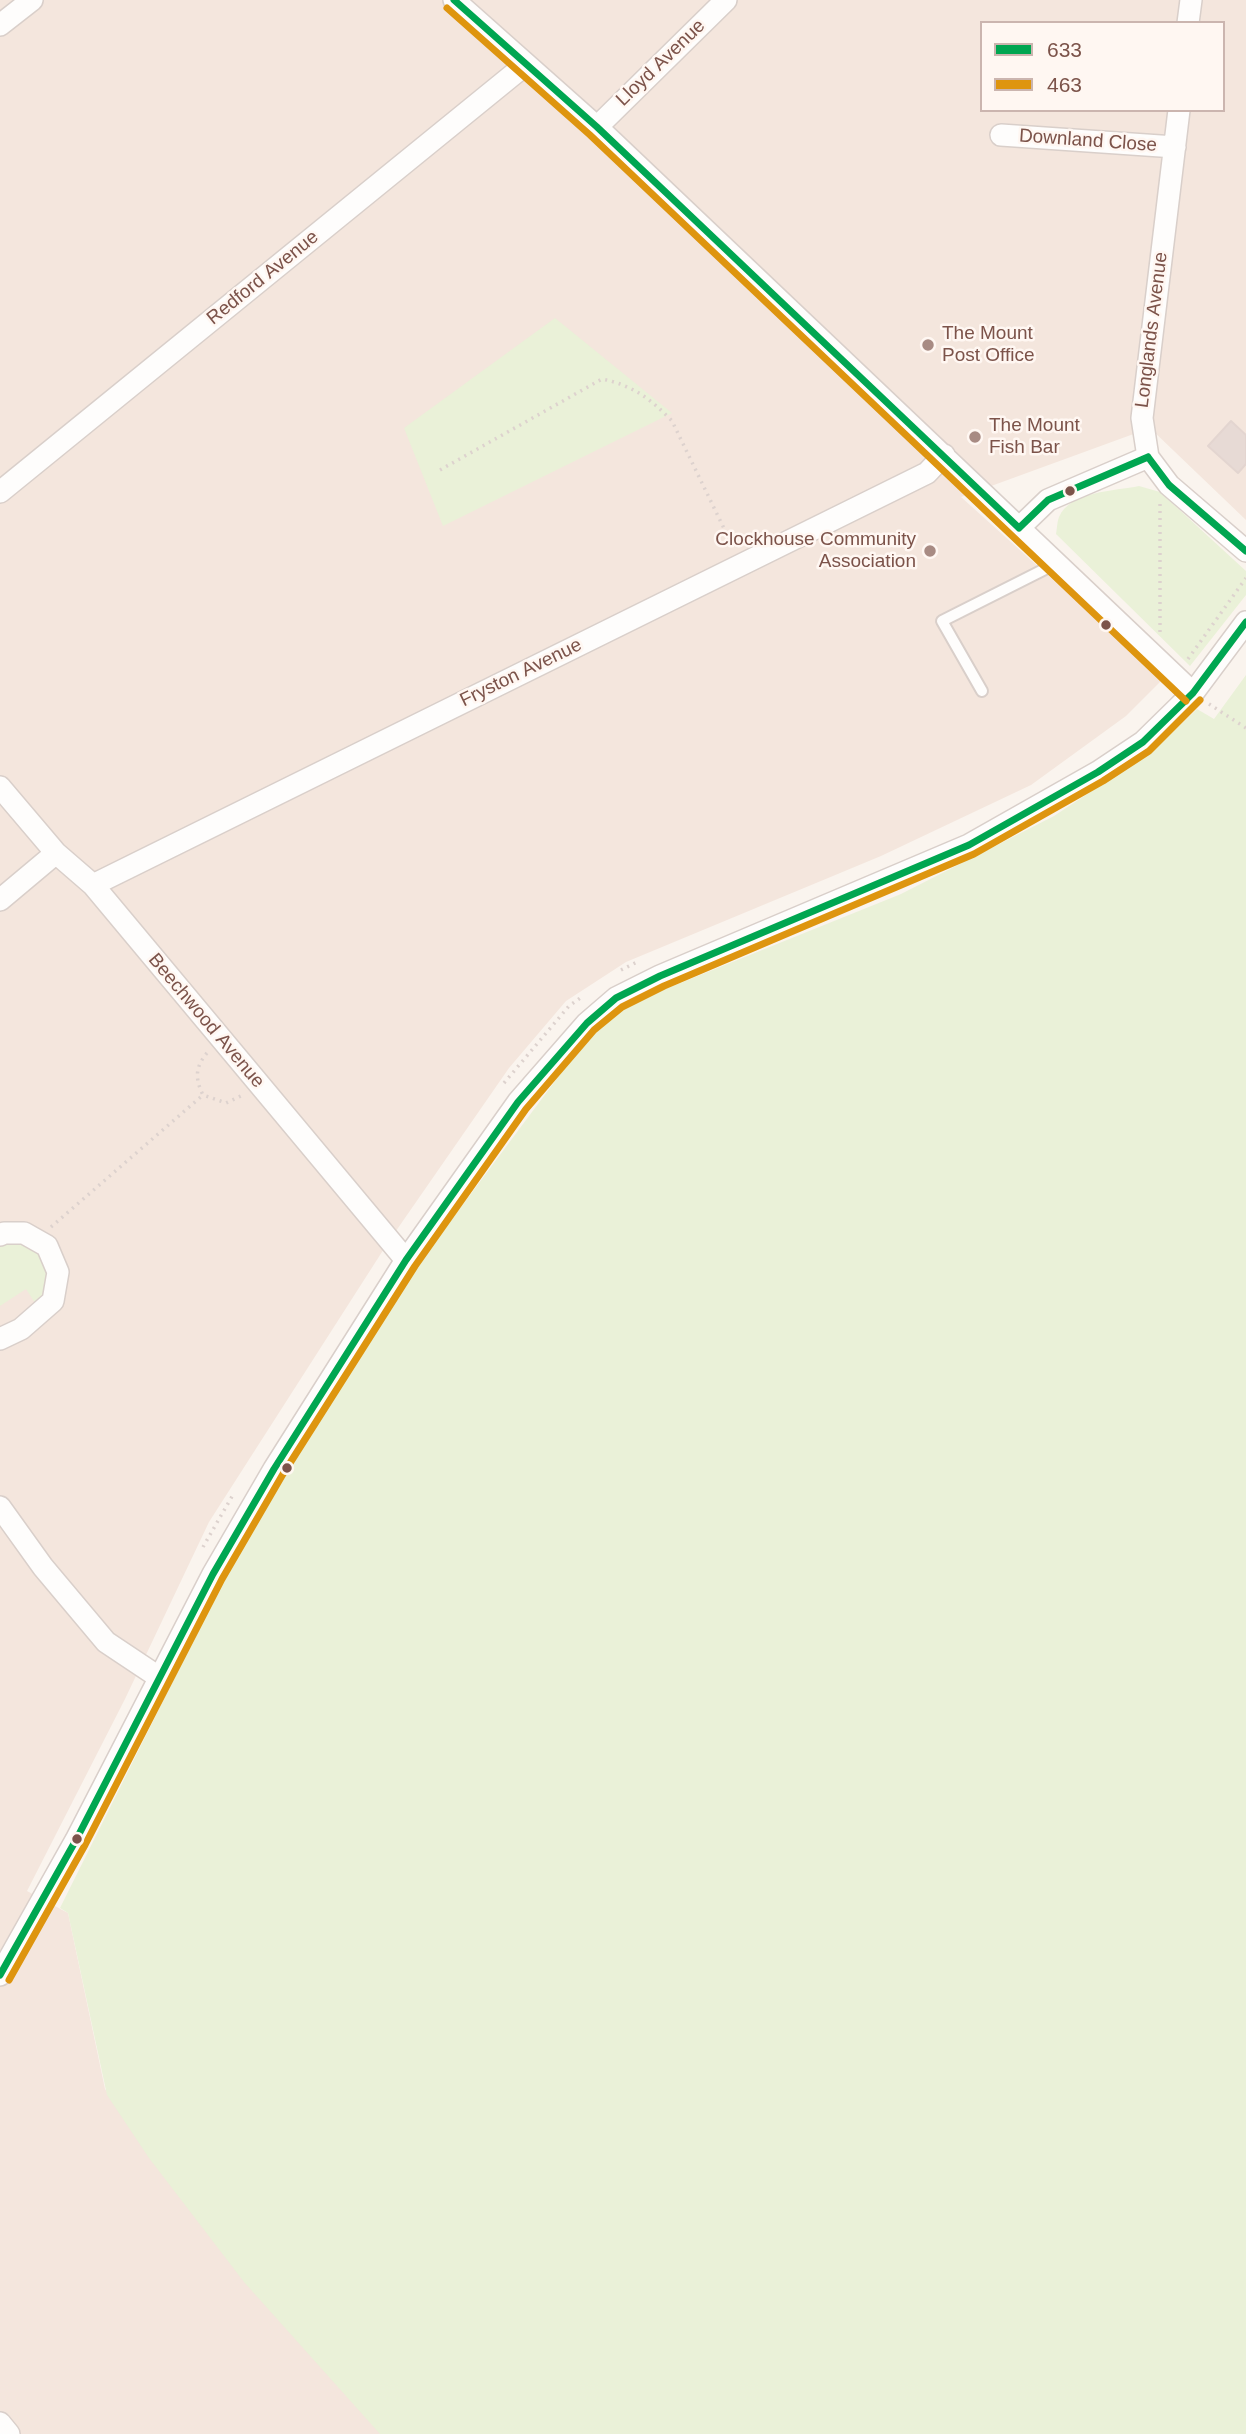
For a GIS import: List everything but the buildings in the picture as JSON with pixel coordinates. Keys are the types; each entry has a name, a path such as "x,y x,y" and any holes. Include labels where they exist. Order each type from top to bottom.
{"street":[{"path":"0,25 32,0"},
{"path":"454,0 597,127 1193,693"},
{"name":"Lloyd Avenue","path":"597,127 726,0"},
{"path":"1188,21 1191,0"},
{"name":"Redford Avenue","path":"0,492 525,65"},
{"name":"Longlands Avenue","path":"1179,112 1142,418 1148,457 1169,485 1246,551"},
{"name":"Downland Close","path":"1001,135 1175,146"},
{"name":"Fryston Avenue","path":"93,885 927,473 944,455"},
{"path":"1019,528 1048,500 1148,457"},
{"path":"0,1975 76,1840 213,1574 267,1481 406,1260 518,1102 587,1023 616,998 660,976 969,845 1098,772 1143,741 1193,693 1246,622"},
{"name":"Beechwood Avenue","path":"0,787 56,853 93,885 406,1260"},
{"path":"0,900 56,853"},
{"path":"0,1235 24,1233 47,1246 58,1272 53,1301 21,1329 0,1339"},
{"path":"0,1507 43,1567 106,1642 160,1678"},
{"path":"0,2423 9,2434"}],"lane":[{"path":"982,691 942,621 1057,563"}],"path":[{"path":"440,470 602,379 620,383 640,392 672,421 742,564"},
{"path":"1160,660 1160,492 1169,485"},
{"path":"1176,677 1246,578"},
{"path":"1193,693 1246,729"},
{"path":"618,972 641,961"},
{"path":"498,1092 569,1006 589,993"},
{"path":"203,1096 197,1071 201,1060 222,1040"},
{"path":"203,1096 226,1103 237,1100 259,1084"},
{"path":"37,1240 203,1096"},
{"path":"202,1548 213,1525 236,1490"}],"shaded area":[{"path":"0,0 1246,0 1246,520 1150,428 961,497 1163,679 1126,716 1031,785 881,856 626,962 566,1001 509,1068 389,1241 209,1522 125,1699 27,1891 68,1913 105,2089 218,2244 386,2434 0,2434"}],"green space":[{"path":"555,318 672,413 443,526 404,428"},
{"path":"1139,486 1160,492 1246,571 1246,595 1190,666 1056,534 1059,517 1073,502 1094,494"},
{"path":"1246,675 1246,2434 380,2434 244,2282 149,2158 107,2095 68,1913 60,1908 172,1683 239,1540 417,1266 579,1049 604,1020 653,994 901,894 1054,816 1154,750 1197,709 1214,719"},
{"path":"10,1242 33,1250 45,1265 46,1283 37,1306 26,1289 0,1306 0,1246"}],"transit line":[{"name":"633","path":"454,0 597,127 1019,528"},
{"name":"463","path":"447,8 590,135 1186,701"},
{"name":"633","path":"1148,457 1169,485 1246,551"},
{"name":"633","path":"1019,528 1048,500 1148,457"},
{"name":"633","path":"0,1975 76,1840 213,1574 274,1469 406,1260 518,1102 587,1023 616,998 660,976 969,845 1098,772 1143,742 1193,693 1246,622"},
{"name":"463","path":"9,1980 85,1845 222,1579 283,1474 415,1266 526,1109 594,1030 622,1007 664,986 974,854 1103,781 1149,751 1200,700"}],"place":[{"name":"The Mount Post Office","path":"928,345"},
{"name":"The Mount Fish Bar","path":"975,437"},
{"name":"Clockhouse Community Association","path":"930,551"}]}
